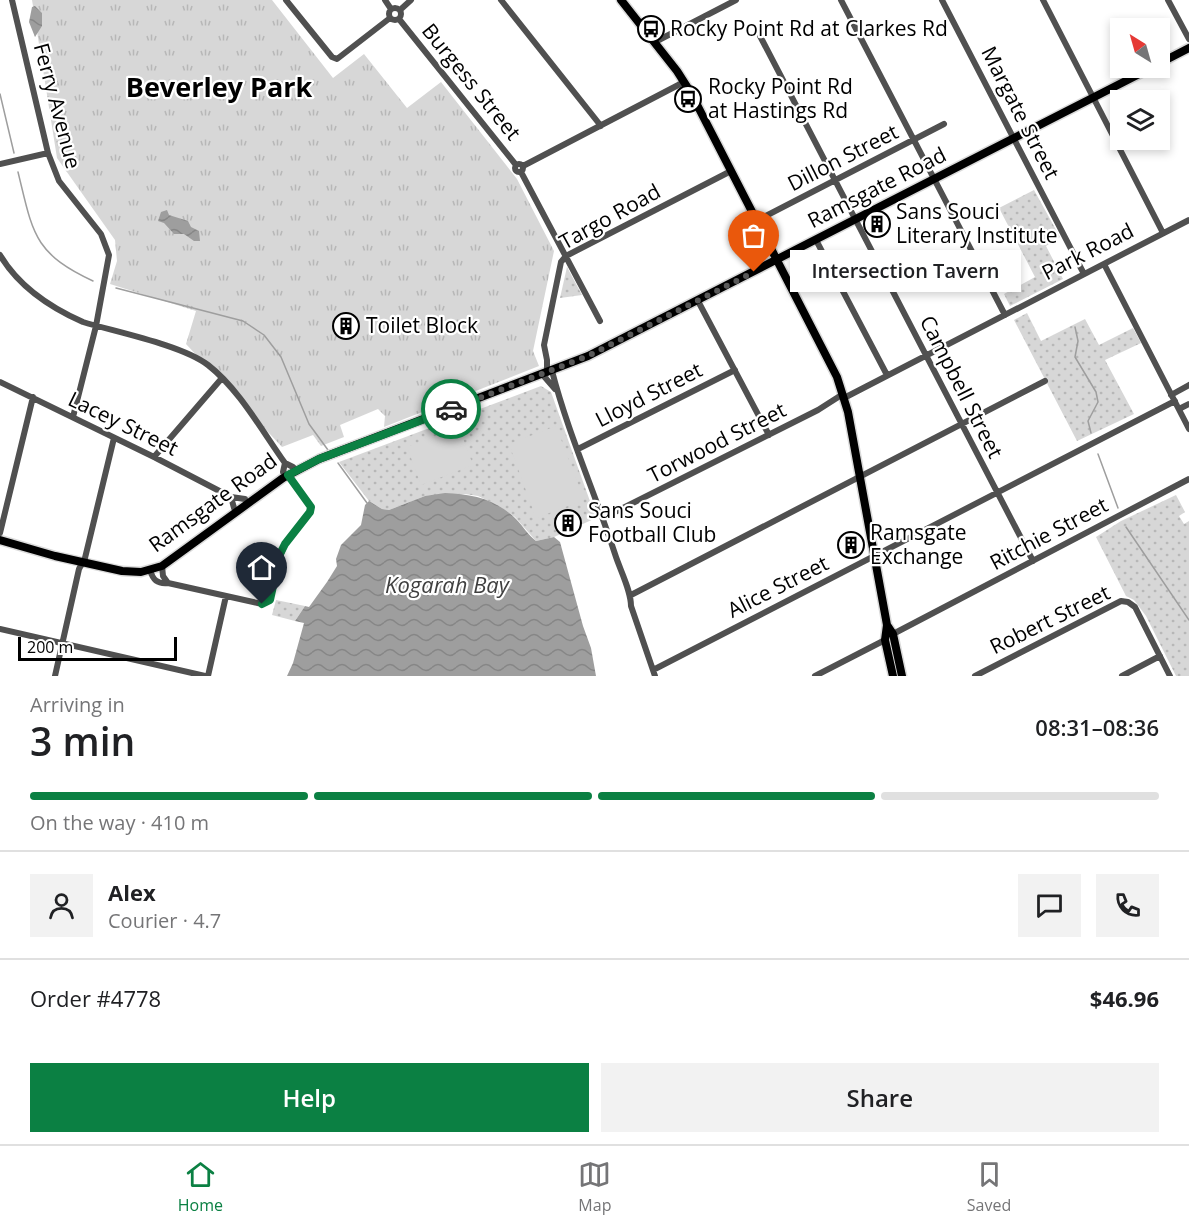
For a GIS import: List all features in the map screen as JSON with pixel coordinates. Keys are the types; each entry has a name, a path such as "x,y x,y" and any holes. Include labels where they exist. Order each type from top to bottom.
{"main road":[{"path":"621,0 684,82 837,377 844,396 886,625 885,640 893,676"},
{"path":"1170,58 1189,48"},
{"name":"Ramsgate Road","path":"150,570 287,469 549,372 604,349 1131,78"},
{"name":"Ramsgate Road","path":"150,570 162,566 287,469"},
{"path":"0,540 131,572 150,570"},
{"path":"886,625 893,634 903,676"}],"street":[{"name":"Ferry Avenue","path":"12,0 48,153 59,181 101,234 108,248 109,263 96,326 73,417"},
{"path":"286,0 334,58 340,58 390,18"},
{"path":"385,0 391,9"},
{"path":"400,10 411,0"},
{"path":"501,0 601,126"},
{"path":"655,42 736,0"},
{"path":"841,0 1005,315"},
{"name":"Margate Street","path":"942,0 1084,274"},
{"path":"1042,0 1163,233"},
{"path":"1168,0 1189,39"},
{"path":"390,18 391,9"},
{"path":"391,9 400,10"},
{"path":"390,18 399,19 400,10"},
{"name":"Burgess Street","path":"399,19 520,168 600,321"},
{"name":"Campbell Street","path":"760,36 1033,561"},
{"path":"520,168 684,82"},
{"name":"Dillon Street","path":"756,221 944,124"},
{"path":"0,164 48,153"},
{"name":"Targo Road","path":"558,395 551,383 544,345 561,262 566,256 731,171"},
{"name":"Park Road","path":"844,396 1189,220"},
{"path":"816,240 887,375"},
{"path":"0,255 18,278 46,304 96,326 182,351 207,364 222,378 287,469 311,507 310,512 285,544 280,554 270,600 262,604 157,582 153,579 150,570"},
{"path":"1104,264 1189,429"},
{"path":"698,301 769,435"},
{"name":"Lloyd Street","path":"578,449 735,370"},
{"path":"549,372 625,585 631,595 631,606 654,673"},
{"path":"154,457 222,378"},
{"path":"631,595 1045,381"},
{"name":"Lacey Street","path":"0,382 231,497 245,499"},
{"name":"Alice Street","path":"654,673 1173,398 1189,385"},
{"name":"Torwood Street","path":"603,518 844,396"},
{"path":"0,533 33,397"},
{"path":"1179,410 1189,404"},
{"path":"55,676 79,569 83,562 114,438"},
{"name":"Ritchie Street","path":"893,634 1189,478"},
{"path":"231,497 234,508"},
{"path":"162,566 163,576 168,583"},
{"path":"0,629 206,676 226,596"},
{"name":"Robert Street","path":"975,676 1121,601 1128,602 1135,608 1170,676"},
{"path":"815,676 885,640"},
{"path":"1122,676 1160,656"}],"green space":[{"path":"32,0 272,0 333,78 364,54 407,108 441,82 517,179 554,251 533,351 539,366 384,427 385,416 378,409 340,425 344,437 321,446 313,435 282,447 186,344 196,311 110,284 117,261 115,240 57,158"},
{"path":"1034,190 1060,237 1046,246 1063,279 1010,306 1004,294 1035,277 999,208"},
{"path":"567,267 582,295 560,298"},
{"path":"1027,313 1041,341 1085,319 1099,345 1133,328 1141,343 1105,360 1134,414 1077,441 1014,320"},
{"path":"541,386 551,392 596,518 554,537 536,541 515,517 478,496 465,494 425,496 389,510 382,509 369,501 339,462"},
{"path":"556,426 584,500 536,518 509,444"},
{"path":"459,428 473,465 421,485 407,447"},
{"path":"1176,495 1185,512 1179,516 1184,524 1189,521 1189,676 1176,676 1146,616 1134,600 1126,596 1096,537 1121,521"},
{"path":"276,600 305,606 295,621 272,615"}],"water":[{"path":"35,6 42,13 42,26 35,37 29,22 32,7"},
{"path":"167,210 169,215 188,221 191,227 199,231 200,241 194,241 184,234 174,234 164,223 158,221 161,212"},
{"name":"Kogarah Bay","path":"445,493 474,496 492,502 516,519 536,541 554,537 560,542 591,648 596,676 287,676 304,623 295,621 305,606 309,607 337,566 336,559 341,545 361,525 365,505 369,501 382,509 389,510 425,496"}],"waterway":[{"path":"0,94 14,153"},
{"path":"18,172 28,211 39,239 58,261 93,281"},
{"path":"116,288 243,321 264,335 281,357 309,424 328,450"},
{"path":"1075,327 1078,341 1075,357 1096,392 1098,402 1088,421 1091,433"},
{"path":"1098,454 1118,508"},
{"path":"338,463 367,503"},
{"path":"1126,527 1189,620"}],"way so far":[{"path":"451,409 573,363 754,272"}],"place":[{"name":"Rocky Point Rd at Clarkes Rd","path":"651,29"},
{"name":"Rocky Point Rd at Hastings Rd","path":"688,99"},
{"name":"Sans Souci Literary Institute","path":"877,224"},
{"name":"Intersection Tavern","path":"754,272"},
{"name":"Toilet Block","path":"346,326"},
{"name":"Sans Souci Football Club","path":"568,523"},
{"name":"Ramsgate Exchange","path":"851,545"}],"district":[{"name":"Beverley Park","path":"219,88"}],"route":[{"path":"262,604 270,600 280,554 285,544 310,512 311,507 288,475 319,459 451,409"}]}
